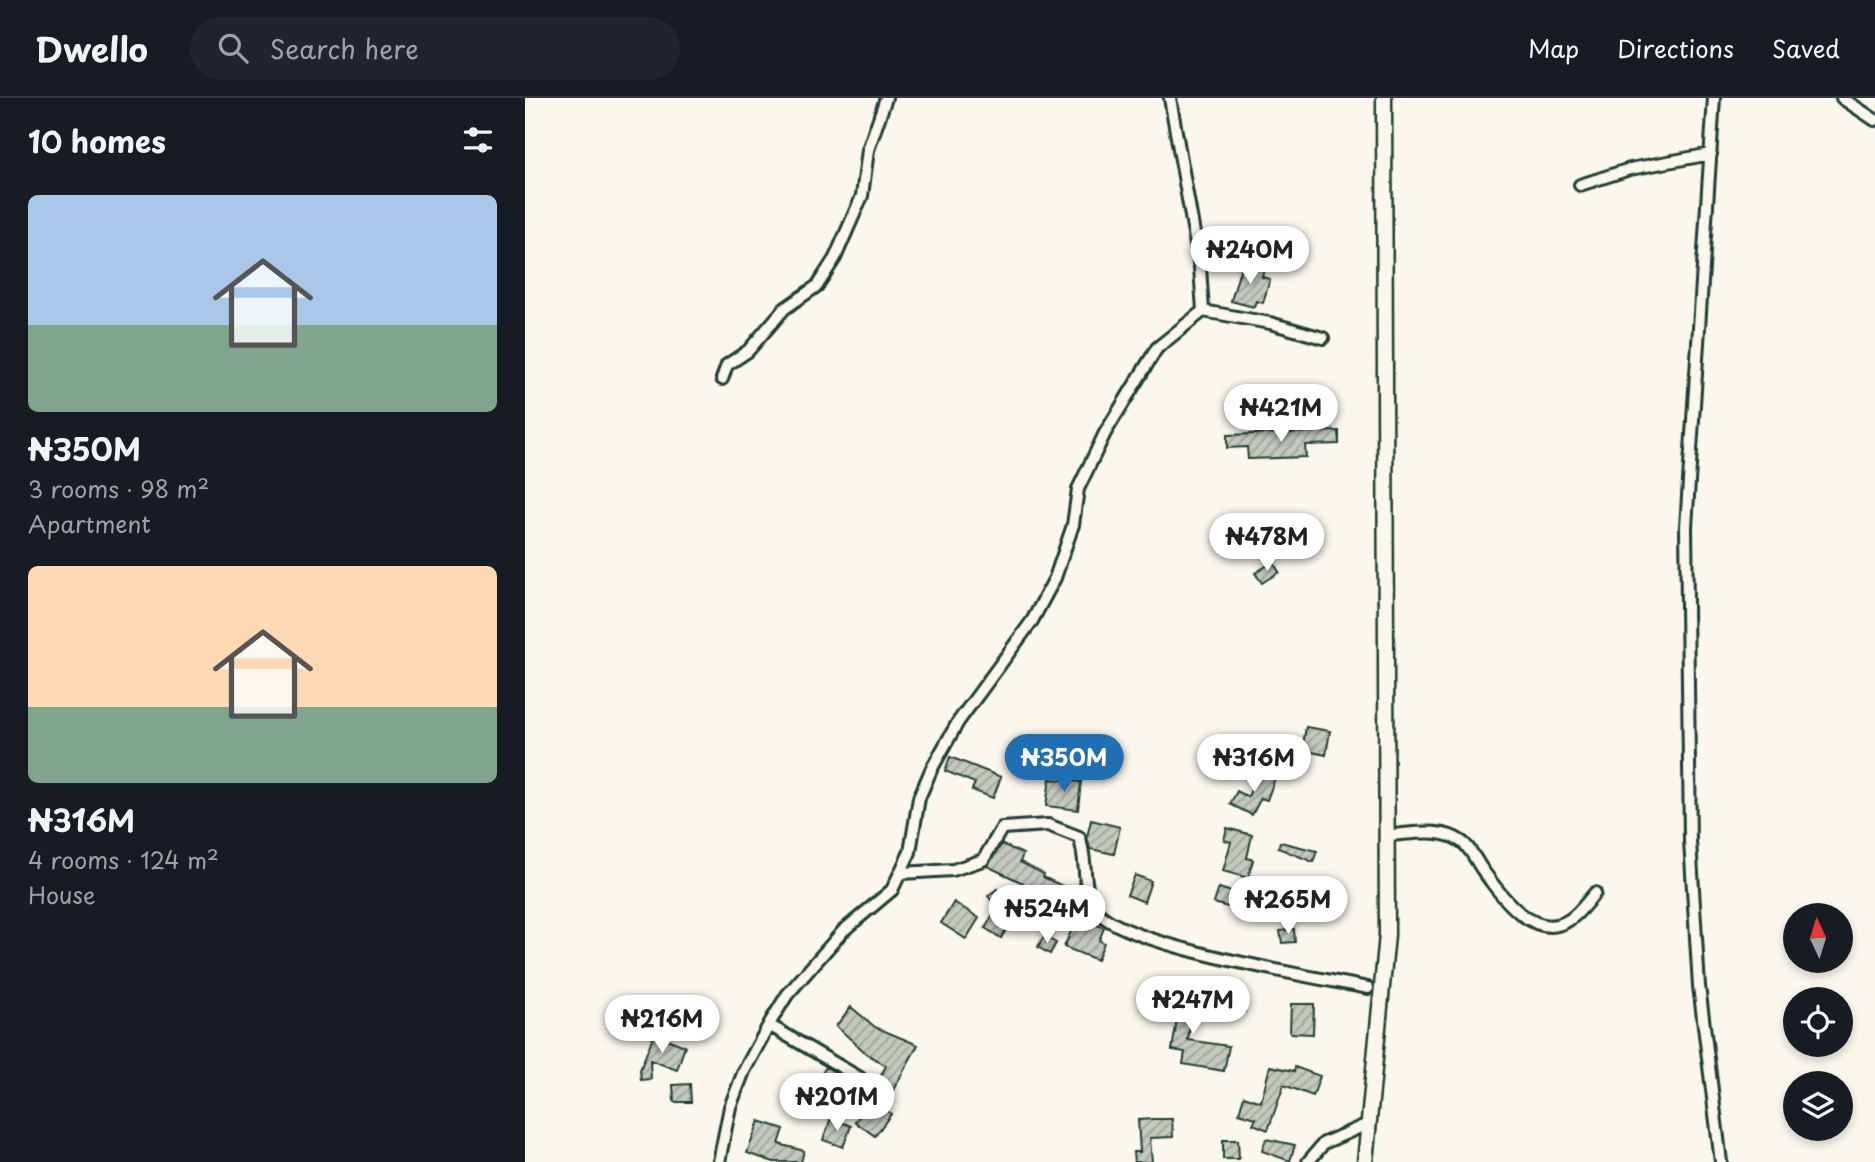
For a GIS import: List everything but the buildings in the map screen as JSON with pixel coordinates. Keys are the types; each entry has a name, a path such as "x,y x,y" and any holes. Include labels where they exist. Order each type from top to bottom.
{"main road":[{"path":"1365,1162 1386,948 1388,835 1384,98"}],"street":[{"path":"722,379 727,365 748,351 784,309 817,286 835,258 862,196 868,150 886,98"},
{"path":"1170,98 1201,267 1203,311"},
{"path":"1714,98 1686,527 1692,868 1699,986 1721,1162"},
{"path":"1842,98 1875,120"},
{"path":"1580,185 1630,169 1710,154"},
{"path":"719,1162 730,1107 744,1071 787,995 843,932 892,890 910,852 919,798 931,770 958,722 1032,621 1055,578 1073,525 1078,489 1105,433 1157,348 1203,311 1270,323 1323,338"},
{"path":"901,873 953,870 983,860 1002,828 1048,825 1079,837 1085,852 1093,906 1114,925 1153,942 1368,988"},
{"path":"1388,835 1434,832 1464,842 1494,884 1520,914 1534,923 1548,926 1561,924 1571,919 1595,893"},
{"path":"768,1025 824,1054 860,1078"},
{"path":"1308,1162 1324,1143 1370,1123"}]}
